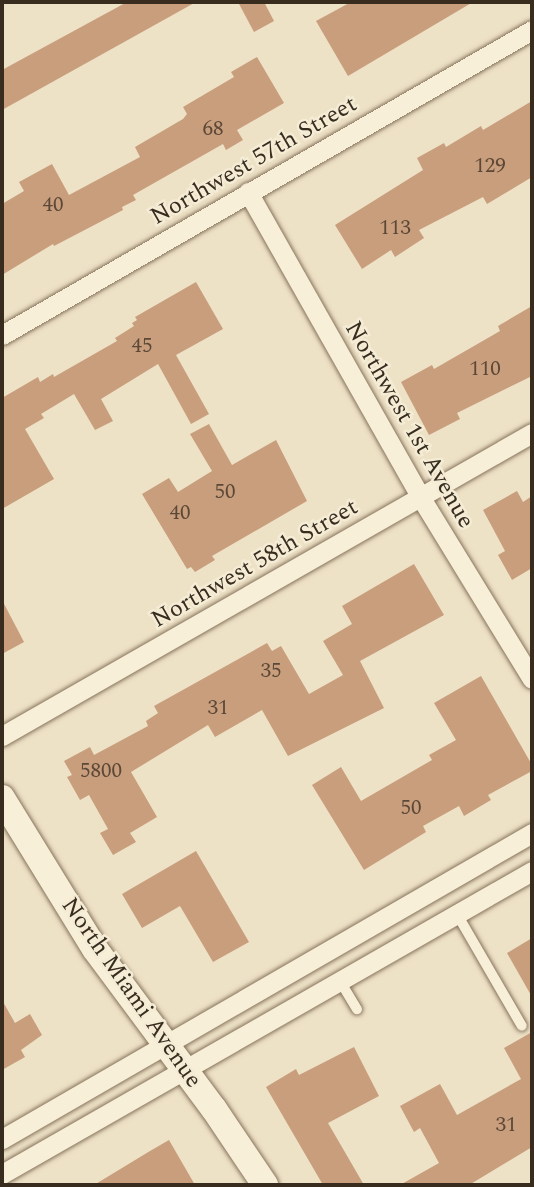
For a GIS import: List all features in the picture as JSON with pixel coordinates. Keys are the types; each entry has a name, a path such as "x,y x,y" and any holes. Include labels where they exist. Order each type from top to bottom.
{"main road":[{"name":"North Miami Avenue","path":"2,798 94,949 265,1185"}],"street":[{"name":"Northwest 57th Street","path":"2,335 532,30"},
{"name":"Northwest 1st Avenue","path":"248,192 421,498 532,679"},
{"name":"Northwest 58th Street","path":"2,736 532,433"},
{"path":"2,1139 532,833"},
{"path":"2,1174 532,871"}],"lane":[{"path":"457,914 522,1026"},
{"path":"340,981 357,1009"}],"building":[{"path":"127,2 196,2 2,110 2,70"},
{"path":"238,2 264,2 274,21 254,32"},
{"path":"351,2 473,2 348,76 316,21"},
{"path":"257,57 284,103 237,130 243,140 226,150 223,144 133,195 136,200 122,207 123,210 54,246 53,244 2,275 2,204 24,191 19,182 52,164 69,195 140,157 135,147 183,119 187,114 183,107 234,77 231,72"},
{"path":"532,101 532,177 487,204 483,197 419,230 424,238 395,257 391,250 362,269 335,225 423,170 417,158 444,143 446,147 481,126 483,130"},
{"path":"196,282 223,329 176,355 209,414 191,424 158,364 101,399 113,421 95,430 74,394 41,414 44,418 25,429 54,479 2,509 2,398 38,377 40,382 53,374 54,377 117,341 115,338 134,326 132,323 137,320 135,317"},
{"path":"532,306 532,376 457,413 460,419 429,435 401,382 432,365 434,369 500,331 498,326"},
{"path":"209,424 232,465 276,440 307,501 212,556 215,560 195,572 191,567 187,569 142,494 169,478 178,492 212,471 190,434"},
{"path":"517,491 523,502 532,496 532,568 512,580 498,555 505,551 483,510"},
{"path":"414,564 444,615 360,661 384,708 288,756 262,710 215,737 208,725 131,772 157,817 130,833 136,842 113,855 100,833 108,829 89,795 80,800 67,777 72,775 64,761 90,747 94,755 148,726 146,721 158,713 154,706 267,643 272,651 281,646 309,694 343,675 323,641 352,624 342,606"},
{"path":"2,600 24,642 2,654"},
{"path":"481,676 532,765 532,771 488,795 491,800 464,816 459,806 423,826 426,832 364,870 312,785 341,767 361,801 432,760 429,755 456,740 434,703"},
{"path":"196,851 249,942 213,962 180,906 142,928 122,894"},
{"path":"532,938 532,997 507,953"},
{"path":"2,1000 15,1023 30,1014 42,1035 21,1050 25,1057 2,1070"},
{"path":"532,1032 532,1147 469,1185 400,1185 439,1163 420,1128 414,1132 400,1106 440,1084 457,1115 521,1079 504,1048"},
{"path":"354,1047 379,1096 328,1123 364,1185 323,1185 266,1087 296,1069 299,1075"},
{"path":"169,1140 195,1185 94,1185 150,1151"}]}
